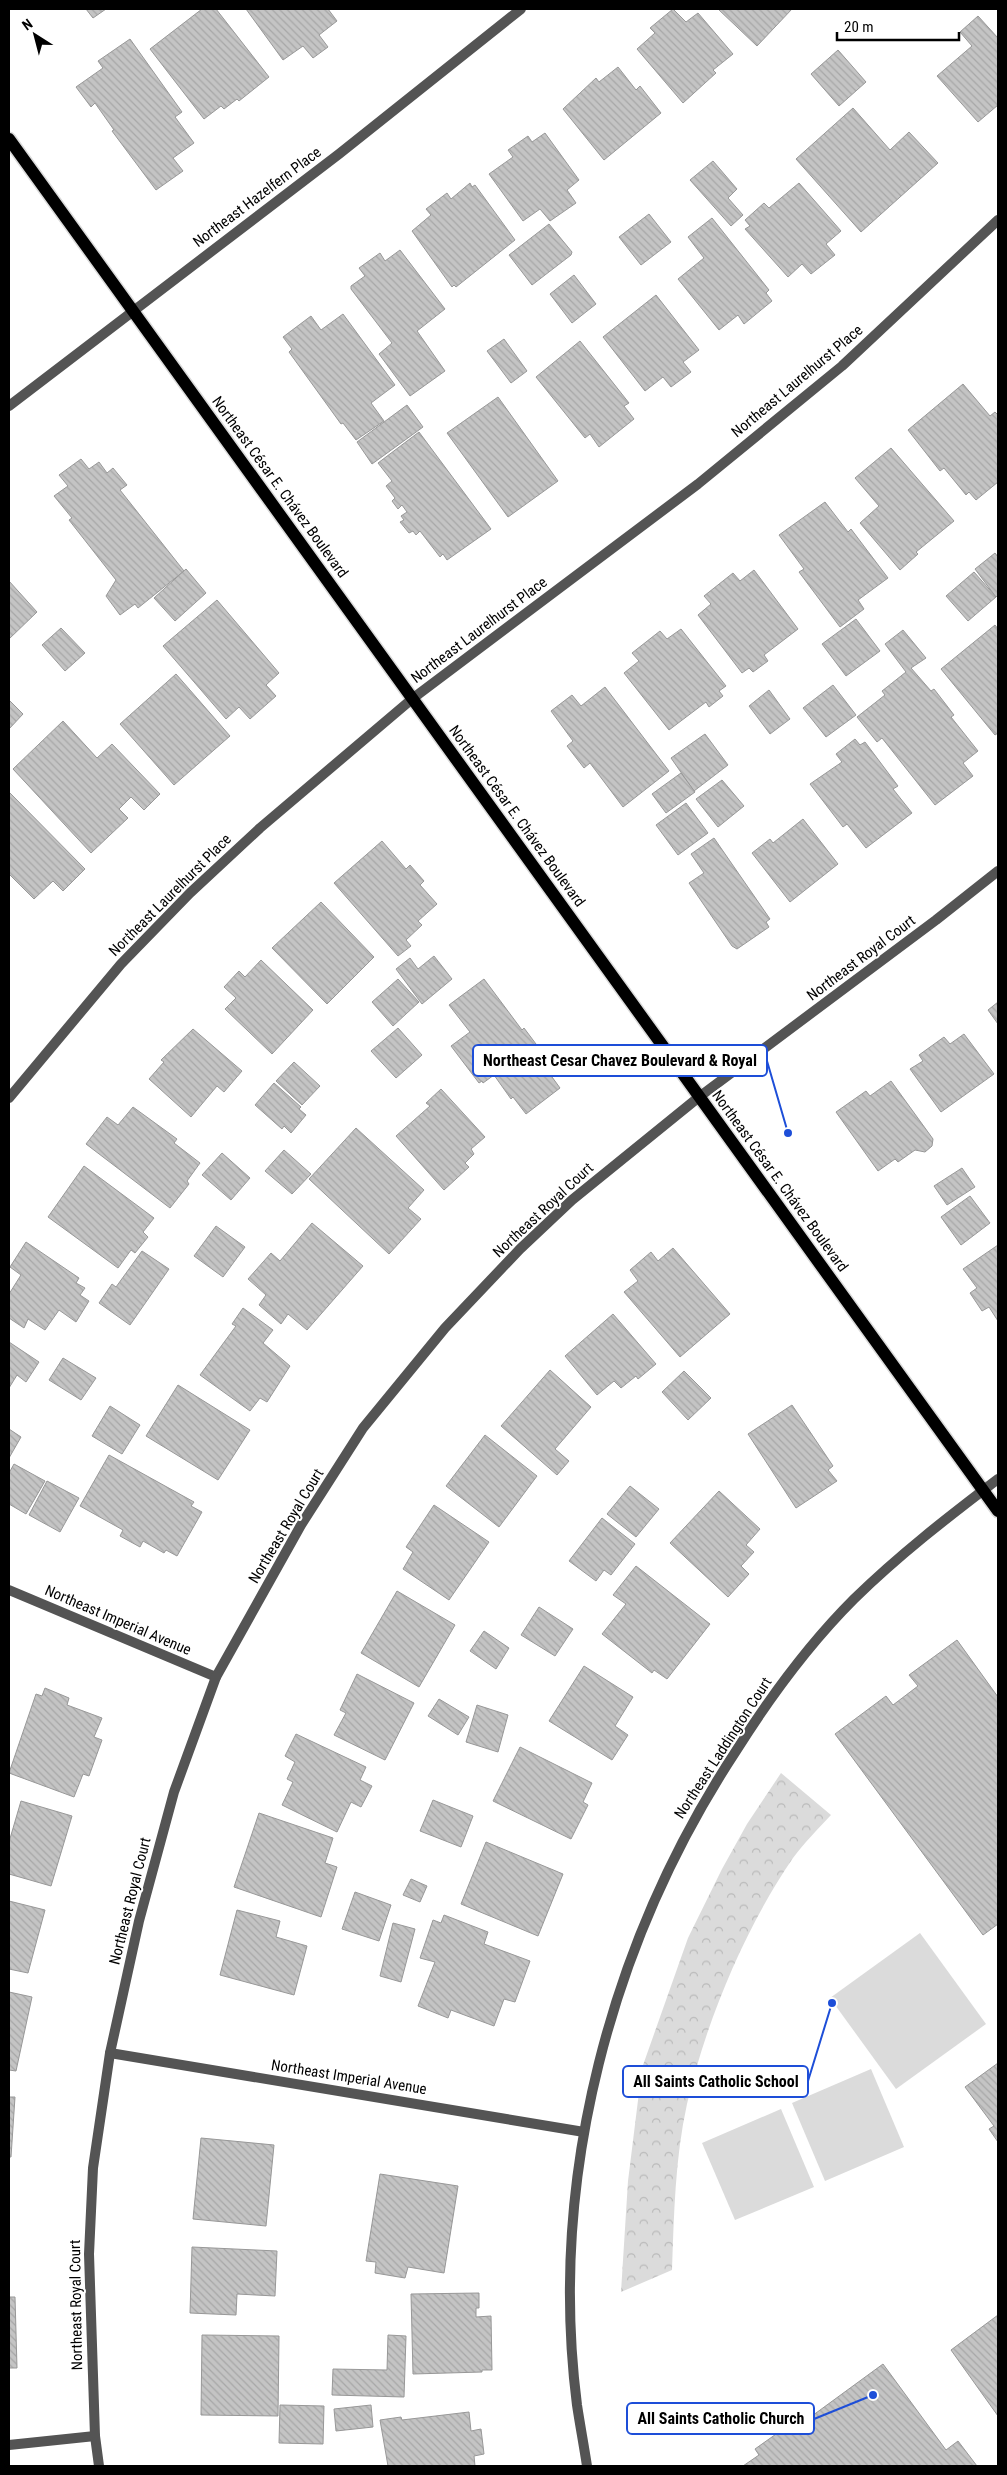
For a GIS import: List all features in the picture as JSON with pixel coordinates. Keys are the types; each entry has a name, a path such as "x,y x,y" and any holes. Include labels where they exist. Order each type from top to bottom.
{"main road":[{"name":"Northeast César E. Chávez Boulevard","path":"9,140 998,1511"}],"street":[{"name":"Northeast Hazelfern Place","path":"9,406 132,310 339,154 469,52 520,9"},
{"name":"Northeast Laurelhurst Place","path":"9,1098 121,964 190,893 260,828 412,699 698,484 842,366 998,220"},
{"name":"Northeast Royal Court","path":"99,2466 94,2436 89,2254 93,2168 110,2053 139,1921 174,1792 216,1677 302,1525 363,1428 438,1336 520,1249 572,1200 699,1097 936,920 998,871"},
{"name":"Northeast Laddington Court","path":"587,2466 577,2404 571,2298 574,2213 584,2132 609,2024 636,1942 661,1882 686,1832 718,1777 780,1686 848,1606 907,1551 998,1479"},
{"name":"Northeast Imperial Avenue","path":"9,1590 216,1677"},
{"name":"Northeast Imperial Avenue","path":"110,2053 584,2132"},
{"path":"9,2445 94,2436"}],"green space":[{"path":"781,1773 831,1815 806,1841 775,1885 743,1945 716,2008 695,2072 683,2124 676,2187 672,2270 621,2292 628,2181 642,2068 688,1938 722,1869 747,1824"},
{"path":"920,1933 986,2024 896,2089 830,1998"},
{"path":"871,2069 904,2147 825,2181 792,2103"},
{"path":"781,2109 814,2187 735,2220 702,2143"}],"building":[{"path":"86,9 106,9 93,18"},
{"path":"202,9 216,9 269,77 239,101 237,99 224,109 221,106 204,119 150,49"},
{"path":"246,9 328,9 337,21 319,35 328,47 313,58 303,46 283,60"},
{"path":"673,9 686,22 698,13 733,54 713,70 716,73 683,103 637,49 655,33 650,28"},
{"path":"718,9 792,9 757,46"},
{"path":"978,16 998,38 998,105 978,122 937,76 972,46 960,32"},
{"path":"130,39 182,112 175,117 194,143 173,158 183,171 156,190 112,131 114,130 95,103 91,107 76,87 103,68 98,61"},
{"path":"838,50 866,82 839,106 811,74"},
{"path":"618,67 636,90 640,86 661,113 604,160 563,109 596,78 599,82"},
{"path":"853,108 890,150 909,132 938,163 861,232 796,159"},
{"path":"545,133 579,180 567,190 576,203 550,221 540,209 523,221 489,174 513,157 508,150 528,136 532,142"},
{"path":"713,161 737,189 728,198 743,215 731,226 690,180"},
{"path":"470,183 472,187 475,185 515,240 456,287 454,285 452,287 412,231 431,215 426,209 447,193 451,199"},
{"path":"799,183 841,231 826,244 835,255 811,274 802,264 788,277 745,229 750,226 745,220 764,203 769,208"},
{"path":"649,214 671,242 641,265 619,237"},
{"path":"712,218 769,290 766,293 772,301 744,324 738,315 719,330 678,279 704,258 688,237"},
{"path":"549,224 572,252 571,255 532,285 509,255"},
{"path":"400,250 445,309 417,331 445,371 410,396 379,354 392,343 351,289 351,286 365,276 359,268 380,253 385,261"},
{"path":"574,275 596,304 572,323 550,294"},
{"path":"656,295 699,350 683,362 691,372 671,387 663,377 645,391 603,337"},
{"path":"343,314 395,385 371,403 384,421 356,440 343,423 341,424 289,352 292,349 283,337 311,316 321,330"},
{"path":"504,339 527,371 511,383 487,351"},
{"path":"580,341 629,403 624,406 634,419 599,447 590,434 585,438 536,377"},
{"path":"963,384 990,416 995,412 998,415 998,482 976,500 969,492 966,495 944,468 940,471 908,430"},
{"path":"498,397 558,481 508,517 447,433"},
{"path":"407,405 423,427 372,464 357,442"},
{"path":"419,432 491,529 447,560 443,554 440,557 420,531 416,535 413,531 409,533 400,522 404,520 401,516 407,512 402,505 398,509 392,501 395,498 386,486 392,481 378,463"},
{"path":"891,448 954,521 916,552 918,554 900,570 860,523 879,506 855,478"},
{"path":"81,459 89,469 99,462 107,473 113,468 127,485 120,490 184,571 138,608 135,604 120,615 106,596 116,580 69,520 72,518 54,496 68,486 59,475"},
{"path":"825,502 848,532 851,529 888,578 858,600 864,609 840,627 799,572 804,569 779,535"},
{"path":"995,553 998,557 998,595 996,597 975,569"},
{"path":"186,569 206,593 175,621 154,598"},
{"path":"754,570 798,629 764,655 768,661 753,672 749,668 742,673 698,615 711,604 704,596 733,573 740,581"},
{"path":"974,572 996,597 968,621 946,596"},
{"path":"9,581 37,612 9,639"},
{"path":"217,600 279,673 266,685 276,696 250,719 239,707 226,719 163,646"},
{"path":"856,619 880,651 846,676 822,644"},
{"path":"995,625 998,629 998,733 995,735 941,669"},
{"path":"61,628 85,653 65,671 42,645"},
{"path":"681,629 726,686 719,691 723,696 709,707 706,702 669,730 624,673 639,661 632,653 660,631 667,639"},
{"path":"903,630 926,658 911,668 931,691 934,689 954,715 951,717 978,751 963,763 973,776 935,805 882,738 877,742 857,717 885,695 882,691 906,672 885,644"},
{"path":"176,674 230,736 174,785 120,724"},
{"path":"833,685 856,715 826,737 803,708"},
{"path":"605,687 669,771 623,807 590,763 584,768 567,746 573,741 551,711 572,695 581,706"},
{"path":"769,690 790,719 770,734 749,706"},
{"path":"9,700 23,714 9,729"},
{"path":"63,721 97,758 112,744 160,794 144,810 131,797 119,809 128,818 91,853 13,769"},
{"path":"705,734 728,765 694,791 671,758"},
{"path":"855,739 860,745 865,742 898,786 893,789 912,813 866,848 847,824 843,827 810,784 842,762 836,754"},
{"path":"681,773 695,792 666,813 652,794"},
{"path":"722,780 744,806 718,827 696,799"},
{"path":"9,792 85,869 63,891 53,881 34,899 9,874"},
{"path":"686,803 708,833 678,855 656,825"},
{"path":"803,819 838,864 790,902 752,853 770,839 773,843"},
{"path":"714,838 770,919 766,922 769,927 737,949 732,946 689,883 704,873 691,854"},
{"path":"382,841 406,869 410,865 424,881 420,885 437,904 418,921 422,925 406,940 411,946 398,956 334,883"},
{"path":"321,902 374,957 327,1004 272,948"},
{"path":"434,956 452,979 422,1004 396,969 410,958 418,969"},
{"path":"261,960 313,1010 272,1054 225,1009 236,998 224,987 239,971 245,977"},
{"path":"398,979 419,1002 393,1026 372,1002"},
{"path":"484,979 522,1030 524,1028 536,1044 531,1048 560,1088 526,1114 513,1097 511,1099 494,1075 483,1083 482,1081 479,1083 451,1046 470,1032 449,1005"},
{"path":"998,1002 998,1024 988,1010"},
{"path":"398,1028 422,1055 396,1078 371,1051"},
{"path":"193,1029 242,1071 224,1092 217,1086 191,1117 149,1079 164,1062 161,1060"},
{"path":"964,1034 994,1074 941,1112 910,1069 923,1061 919,1055 944,1037 950,1044"},
{"path":"294,1062 320,1086 302,1105 276,1081"},
{"path":"891,1081 933,1139 932,1146 925,1152 915,1150 898,1162 895,1159 878,1171 836,1112 866,1091 870,1096"},
{"path":"274,1083 301,1107 299,1109 306,1115 291,1133 284,1126 282,1129 255,1105"},
{"path":"441,1089 485,1137 471,1149 474,1154 465,1163 469,1167 444,1190 396,1136 430,1106 426,1103"},
{"path":"133,1107 177,1139 174,1143 200,1163 187,1181 189,1184 170,1208 86,1144 107,1117 118,1125"},
{"path":"356,1128 424,1190 408,1208 421,1219 389,1254 309,1179"},
{"path":"284,1150 311,1174 292,1194 265,1171"},
{"path":"222,1153 250,1178 231,1200 202,1175"},
{"path":"84,1166 154,1218 143,1232 148,1237 135,1253 131,1250 118,1268 48,1217"},
{"path":"962,1168 975,1187 947,1205 934,1186"},
{"path":"970,1196 990,1223 961,1245 941,1217"},
{"path":"312,1223 363,1266 307,1330 288,1314 281,1324 259,1305 266,1295 248,1279 271,1253 280,1261"},
{"path":"216,1226 245,1247 223,1277 194,1256"},
{"path":"26,1242 79,1278 76,1283 85,1288 80,1295 89,1301 76,1322 59,1310 45,1330 28,1319 24,1328 9,1318 9,1294 21,1275 10,1267"},
{"path":"998,1245 998,1321 989,1307 982,1311 970,1293 977,1288 963,1269"},
{"path":"673,1248 730,1314 680,1357 624,1292 638,1281 630,1270 651,1252 658,1261"},
{"path":"142,1251 169,1269 130,1325 99,1303 112,1284 116,1287"},
{"path":"243,1308 273,1330 263,1343 290,1366 267,1402 260,1398 250,1411 200,1375 236,1326 232,1324"},
{"path":"613,1314 656,1364 638,1379 636,1376 621,1388 614,1381 597,1395 565,1356"},
{"path":"9,1342 39,1362 26,1382 17,1375 9,1388"},
{"path":"63,1358 96,1378 81,1400 49,1380"},
{"path":"550,1370 591,1407 555,1449 569,1461 557,1475 501,1426"},
{"path":"684,1371 711,1398 688,1420 662,1392"},
{"path":"178,1385 250,1430 218,1480 146,1436"},
{"path":"792,1405 833,1466 828,1470 837,1481 796,1508 748,1434"},
{"path":"110,1406 140,1425 122,1454 92,1436"},
{"path":"9,1429 21,1437 9,1458"},
{"path":"485,1435 537,1476 499,1527 446,1486"},
{"path":"109,1455 194,1502 191,1506 202,1512 177,1556 166,1550 164,1553 143,1541 140,1547 120,1536 123,1530 80,1506"},
{"path":"14,1464 45,1481 26,1514 9,1504 9,1473"},
{"path":"47,1481 79,1498 60,1532 29,1515"},
{"path":"630,1486 659,1509 636,1537 607,1514"},
{"path":"719,1491 760,1529 746,1545 754,1552 741,1566 749,1574 728,1597 670,1543"},
{"path":"434,1505 489,1542 449,1600 403,1569 413,1552 406,1547"},
{"path":"602,1518 635,1544 611,1575 604,1570 596,1581 569,1561"},
{"path":"636,1566 710,1624 667,1679 654,1670 652,1673 602,1634 626,1604 613,1595"},
{"path":"397,1591 455,1625 419,1687 361,1653"},
{"path":"539,1607 573,1629 555,1656 521,1635"},
{"path":"484,1631 509,1648 496,1669 470,1651"},
{"path":"957,1640 998,1697 998,1924 983,1935 835,1734 886,1696 893,1705 918,1686 909,1675"},
{"path":"584,1666 633,1697 615,1726 628,1735 612,1760 549,1721"},
{"path":"357,1674 414,1703 385,1760 334,1735 346,1713 340,1710"},
{"path":"45,1688 69,1698 67,1705 102,1718 94,1737 102,1740 89,1776 83,1774 74,1797 9,1773 36,1694 42,1696"},
{"path":"439,1699 469,1717 458,1735 428,1716"},
{"path":"477,1705 508,1715 498,1752 466,1742"},
{"path":"296,1734 366,1767 360,1780 372,1786 361,1807 351,1802 337,1832 282,1805 293,1782 287,1779 295,1762 285,1756"},
{"path":"520,1747 592,1783 583,1802 588,1805 571,1839 493,1801"},
{"path":"433,1800 473,1816 461,1847 420,1831"},
{"path":"21,1801 72,1816 51,1886 9,1874 9,1842"},
{"path":"259,1813 333,1838 325,1863 337,1867 321,1917 234,1887"},
{"path":"486,1842 563,1874 538,1936 461,1904"},
{"path":"411,1879 427,1886 420,1902 403,1895"},
{"path":"355,1892 391,1905 379,1941 342,1929"},
{"path":"9,1901 45,1910 28,1973 9,1969"},
{"path":"237,1910 280,1921 276,1937 307,1946 294,1995 220,1975"},
{"path":"444,1915 488,1932 484,1944 530,1961 515,2002 504,1999 494,2026 451,2010 448,2018 418,2006 435,1962 420,1958 433,1920 441,1923"},
{"path":"393,1923 415,1929 401,1982 380,1976"},
{"path":"9,1992 32,1997 16,2071 9,2070"},
{"path":"998,2063 998,2142 989,2129 994,2126 965,2087"},
{"path":"9,2097 15,2097 11,2157 9,2157"},
{"path":"201,2138 274,2145 266,2226 193,2219"},
{"path":"380,2174 458,2186 444,2273 408,2267 405,2278 375,2273 376,2262 366,2261"},
{"path":"192,2247 277,2251 275,2296 237,2294 236,2315 190,2313"},
{"path":"479,2293 479,2308 476,2308 476,2317 491,2316 492,2370 413,2374 411,2294"},
{"path":"9,2297 15,2297 17,2368 9,2368"},
{"path":"998,2315 998,2416 951,2350"},
{"path":"202,2335 279,2336 278,2416 201,2415"},
{"path":"388,2335 406,2336 404,2397 332,2395 333,2369 387,2370"},
{"path":"883,2364 946,2450 958,2441 977,2466 743,2466 759,2455 755,2449 786,2427 790,2432"},
{"path":"280,2405 324,2406 323,2444 279,2443"},
{"path":"371,2405 373,2427 336,2431 334,2409"},
{"path":"469,2412 471,2431 481,2429 484,2454 474,2456 475,2466 388,2466 380,2420 401,2417 402,2420"}],"place":[{"name":"Northeast Cesar Chavez Boulevard & Royal","path":"788,1133"},
{"name":"All Saints Catholic School","path":"832,2003"},
{"name":"All Saints Catholic Church","path":"873,2395"}]}
